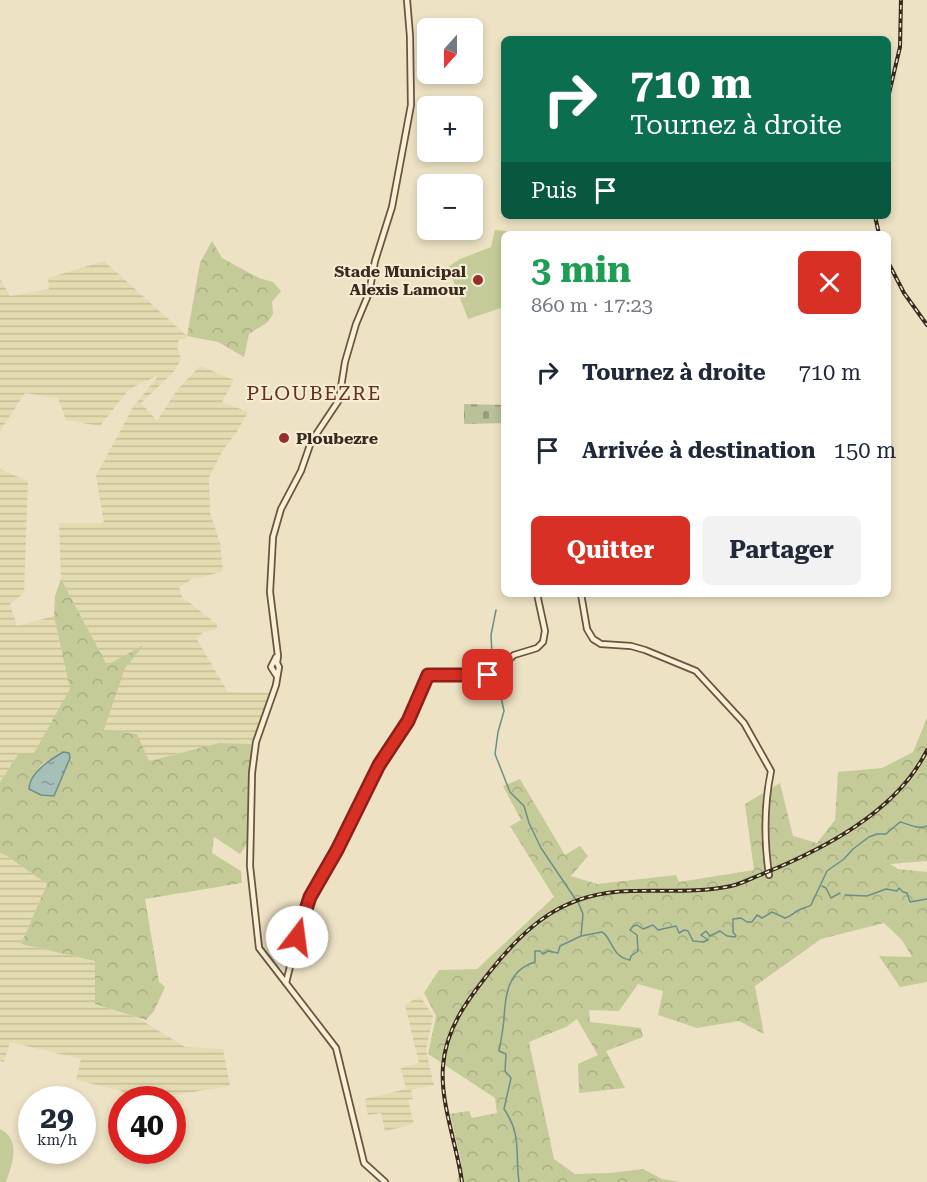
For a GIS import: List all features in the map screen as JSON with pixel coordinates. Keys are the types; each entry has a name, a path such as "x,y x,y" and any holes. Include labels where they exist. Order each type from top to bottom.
{"main road":[{"path":"385,1182 364,1163 336,1048 259,948 251,876 251,797 256,742 277,678 276,670 271,667 275,662 277,651 270,592 272,550 277,519 285,498 302,471 311,442 339,400 345,363 356,324 369,293 373,269 392,207 407,129 411,93 407,0"},
{"path":"286,983 303,913 310,897 337,850 379,765 408,721 428,675 478,676 496,672 514,655 537,648 543,642 545,631 538,597"},
{"path":"582,597 587,629 592,639 601,644 636,647 694,669 730,705 744,723 771,771 766,793 765,846 769,875"}],"shaded area":[{"path":"104,261 187,336 185,339 179,339 177,346 181,360 172,374 141,403 157,421 177,390 200,366 234,380 222,402 248,412 223,450 209,477 210,512 220,543 223,571 194,578 179,587 182,597 217,624 217,629 204,632 196,638 228,692 270,693 251,744 219,743 148,761 104,730 125,667 142,646 107,665 61,579 59,523 104,523 96,476 133,407 159,375 129,389 100,426 66,420 58,398 25,393 0,431 0,279 10,296 49,289 48,278"},
{"path":"0,469 28,481 24,593 10,604 17,626 54,616 71,689 34,753 19,753 0,782"},
{"path":"0,853 47,884 21,944 95,961 95,1004 138,1018 185,1047 223,1049 230,1086 186,1093 186,1086 108,1088 76,1080 81,1059 10,1042 4,1062 0,1061"},
{"path":"420,996 433,1016 426,1051 434,1085 411,1090 413,1099 408,1100 414,1124 385,1131 381,1113 368,1115 365,1099 406,1089 401,1068 419,1063 405,1005"}],"green space":[{"name":"Stade Municipal Alexis Lamour","path":"495,230 506,231 501,231 501,308 468,319 448,267 460,259 491,247"},
{"path":"212,241 222,258 259,278 273,282 281,291 272,302 273,314 268,322 249,334 244,357 218,342 187,336 200,263"},
{"path":"464,404 501,405 501,423 464,424"},
{"path":"61,579 107,665 144,645 125,668 104,730 137,734 149,761 219,743 251,744 254,833 240,854 214,837 212,853 241,871 242,883 145,899 159,982 165,987 154,1011 146,1020 95,1004 95,961 21,944 47,884 0,853 0,782 19,753 34,753 70,689 54,616 55,596","holes":["63,752 66,771 63,771 62,775 32,779 41,765"]},
{"path":"927,718 927,861 890,864 898,869 927,872 927,982 900,987 879,956 912,957 902,940 884,923 821,939 755,986 764,1034 739,1021 697,1028 658,1015 663,991 638,984 619,1011 589,1010 590,1022 641,1028 643,1037 606,1051 625,1088 579,1093 578,1064 598,1055 577,1019 566,1027 529,1042 554,1159 575,1174 643,1169 662,1179 680,1182 457,1182 461,1161 450,1114 469,1111 472,1118 497,1113 495,1098 428,1054 436,1016 424,993 439,970 477,969 554,897 510,826 521,820 503,786 520,779 565,855 580,846 588,856 571,876 597,884 676,875 679,882 754,870 745,804 780,783 793,836 817,843 835,820 838,772 882,768 913,752"},
{"path":"0,1129 11,1139 14,1153 6,1182 0,1182"}],"water":[{"path":"63,752 69,753 70,758 54,796 41,795 29,789 37,772"}],"waterway":[{"path":"496,610 491,635 492,655 504,711 495,754 510,792 524,806 541,848 576,900"},
{"path":"519,1182 516,1136 510,1118 504,1109 511,1078 505,1071 506,1054 499,1051 505,1001 510,984 519,971 535,962 535,951 543,954 548,951 558,953 560,946 581,936 602,932 615,951 630,960 631,956 638,951 637,935 630,930 637,925 643,929 653,925 658,930 676,926 679,933 684,930 688,931 693,941 708,940 701,935 706,931 710,936 720,931 727,936 735,937 733,919 741,918 752,922 757,915 762,918 772,912 785,918 811,905 827,871 869,837 886,834 900,822 917,827 927,826"},
{"path":"822,886 826,888 831,898 840,893"},
{"path":"845,895 867,896 886,889 897,891 899,888 907,893 910,902 927,899"},
{"path":"578,902 583,914 581,936"}],"railway":[{"path":"891,85 900,47 901,0"},
{"path":"876,219 878,231"},
{"path":"891,268 904,293 927,325"},
{"path":"462,1182 444,1095 443,1066 448,1040 458,1017 472,995 503,956 533,926 549,914 586,897 631,891 719,888 738,884 784,865 832,841 877,810 914,772 927,750"}],"place":[{"name":"Stade Municipal Alexis Lamour","path":"478,280"},
{"name":"Ploubezre","path":"284,438"}],"district":[{"name":"PLOUBEZRE","path":"314,393"}],"route":[{"path":"297,937 310,897 337,850 379,765 408,721 428,675 448,677 488,675"}]}
